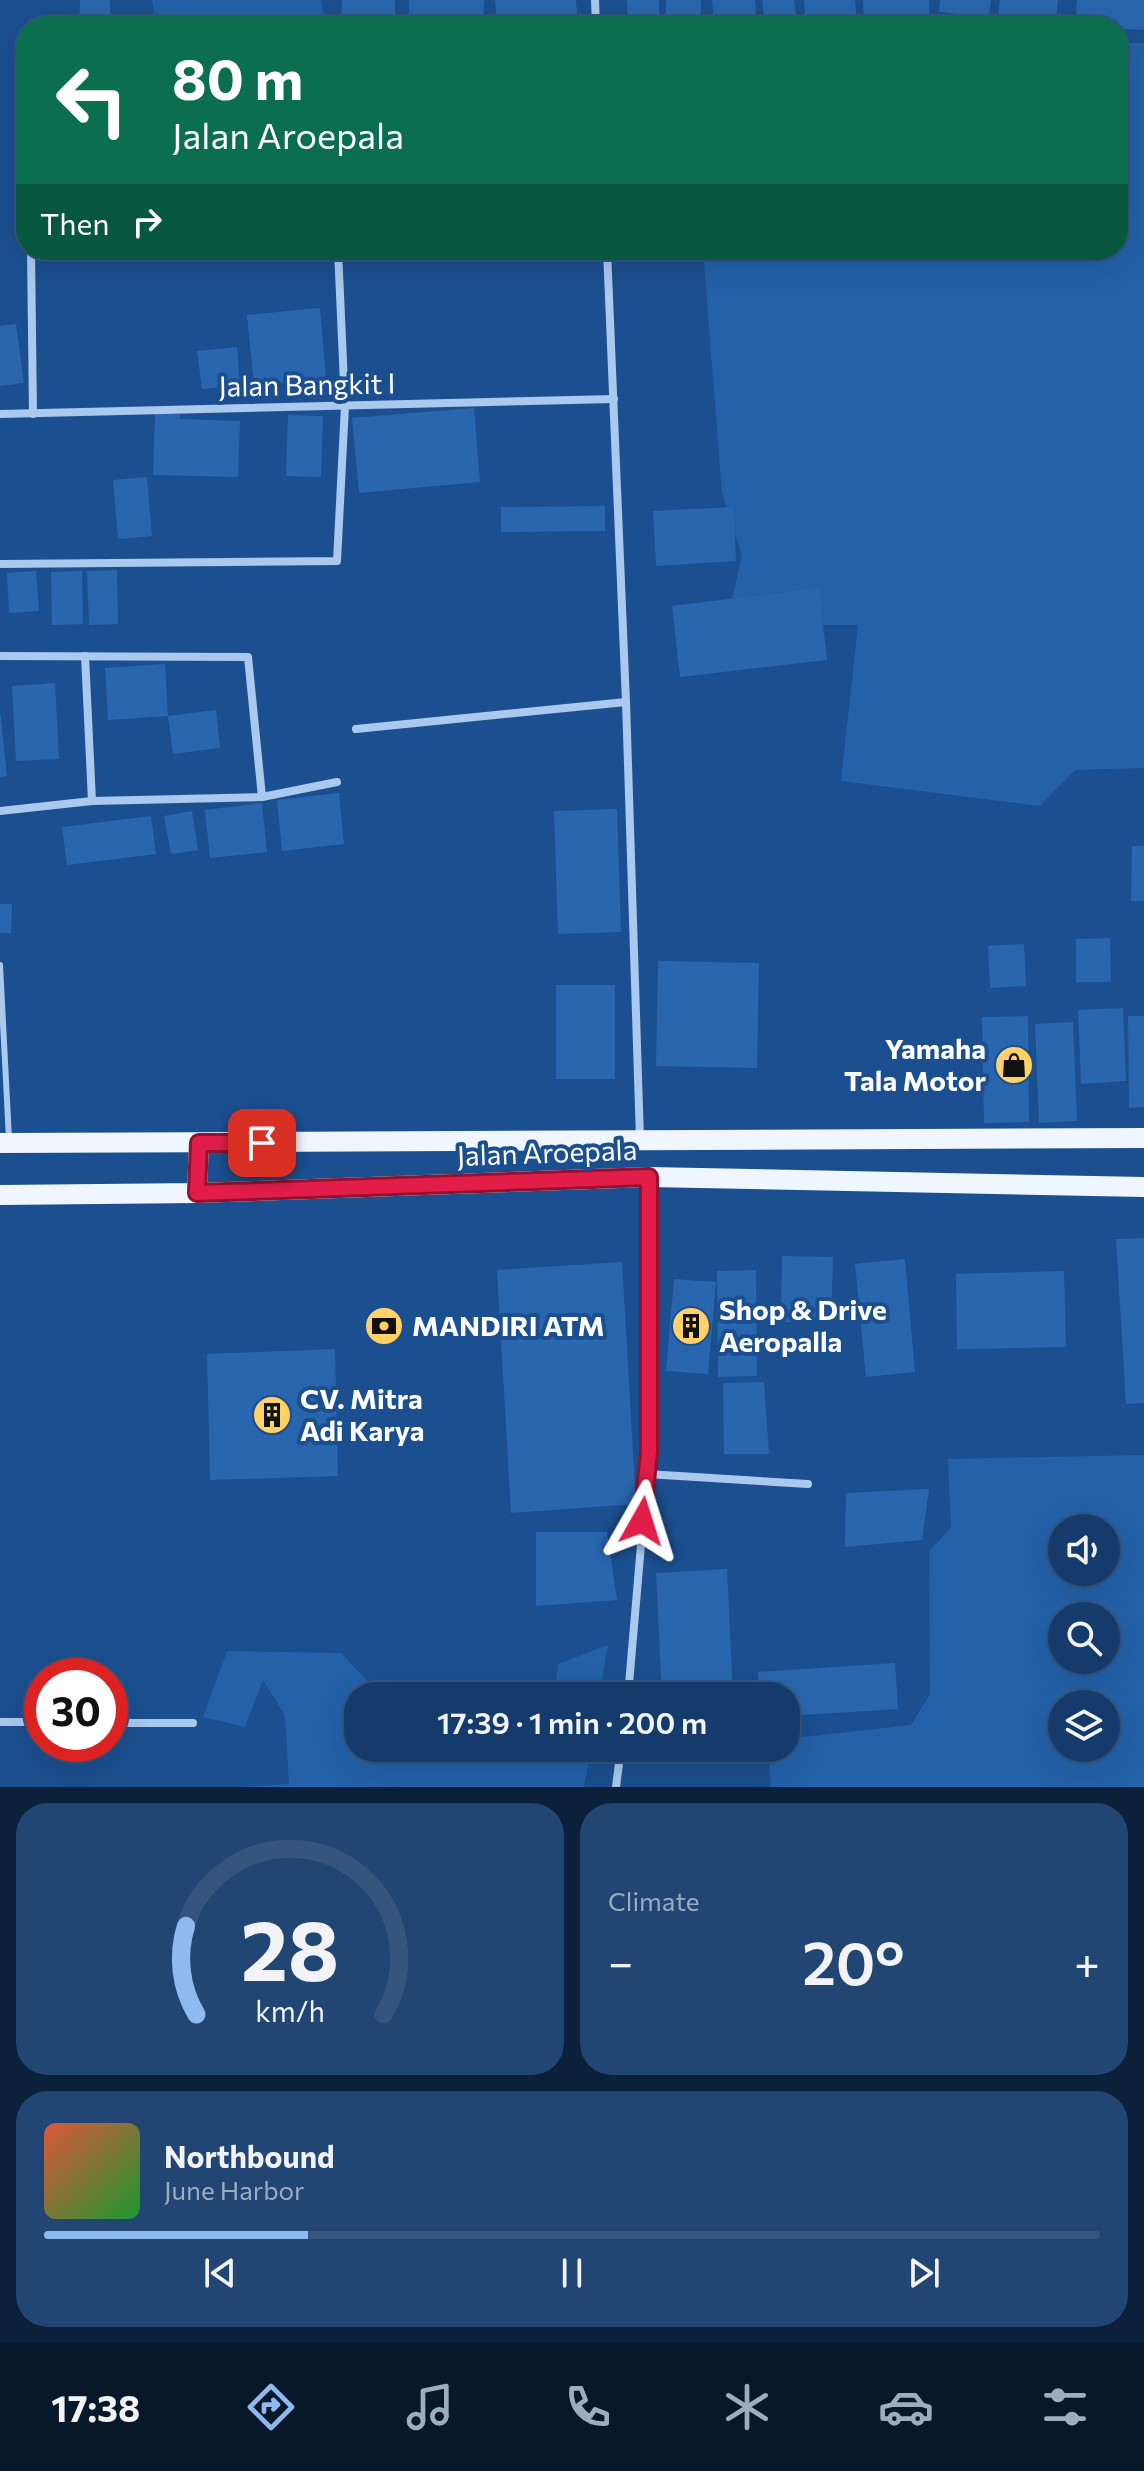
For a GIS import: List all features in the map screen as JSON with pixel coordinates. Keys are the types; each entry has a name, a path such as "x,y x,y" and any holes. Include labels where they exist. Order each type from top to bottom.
{"main road":[{"name":"Jalan Aroepala","path":"5,1143 1144,1138"},
{"path":"197,1193 199,1143"},
{"name":"Jalan Aroepala","path":"0,1195 197,1193 649,1177 1144,1187"}],"street":[{"path":"31,260 33,414"},
{"path":"0,564 337,561 345,406 338,260"},
{"path":"607,260 640,1139"},
{"name":"Jalan Bangkit I","path":"0,414 614,399"},
{"path":"0,656 248,657 262,797"},
{"path":"85,656 92,801"},
{"path":"356,729 626,702"},
{"path":"0,811 92,801 262,797 337,782"},
{"path":"629,1682 647,1474 649,1177"},
{"path":"647,1474 808,1484"},
{"path":"0,1722 24,1722"},
{"path":"128,1723 193,1723"},
{"path":"616,1787 619,1762"}],"lane":[{"path":"0,965 5,1143"}],"shaded area":[{"path":"152,0 321,0 323,16 154,16"},
{"path":"1128,43 1144,43 1144,768 1075,770 1040,806 841,781 858,625 726,625 742,555 722,493 704,260 1128,260"},
{"path":"1144,1455 1144,1787 771,1787 769,1762 800,1762 800,1737 911,1725 930,1694 929,1551 951,1528 948,1459"},
{"path":"608,1645 601,1682 556,1682 558,1664"},
{"path":"227,1651 341,1653 369,1682 344,1682 344,1762 588,1762 584,1787 241,1787 289,1784 285,1715 263,1680 245,1727 203,1717"}],"building":[{"path":"80,0 110,0 110,16 79,16"},
{"path":"342,0 395,0 395,16 341,16"},
{"path":"409,0 484,0 483,16 409,16"},
{"path":"495,0 576,0 577,16 496,16"},
{"path":"627,0 659,0 659,16 628,16"},
{"path":"666,0 701,0 701,16 666,16"},
{"path":"712,0 755,0 756,16 713,16"},
{"path":"762,0 794,0 796,16 764,16"},
{"path":"804,0 855,0 856,16 805,16"},
{"path":"863,0 929,0 930,16 864,16"},
{"path":"940,0 991,0 989,16 939,12"},
{"path":"1000,0 1058,0 1057,16 998,15"},
{"path":"1077,0 1144,0 1144,30 1128,29 1128,16 1076,16"},
{"path":"320,308 326,378 254,385 247,315"},
{"path":"16,324 24,383 0,386 0,326"},
{"path":"237,347 240,385 202,389 197,351"},
{"path":"474,408 480,482 359,493 352,418"},
{"path":"155,413 180,414 180,419 240,421 238,477 153,475"},
{"path":"288,415 323,416 321,477 286,476"},
{"path":"147,477 152,536 118,539 113,480"},
{"path":"605,506 605,531 501,532 501,507"},
{"path":"734,507 736,561 656,566 653,511"},
{"path":"117,570 118,624 89,625 87,571"},
{"path":"36,571 39,611 9,613 7,573"},
{"path":"82,571 83,624 52,625 51,572"},
{"path":"819,588 827,660 680,677 672,606"},
{"path":"165,664 168,716 108,720 105,668"},
{"path":"55,683 59,759 16,761 12,686"},
{"path":"0,710 7,776 0,777"},
{"path":"216,710 220,748 173,754 168,716"},
{"path":"339,793 344,844 282,851 277,800"},
{"path":"262,803 267,852 210,858 205,810"},
{"path":"617,809 621,932 558,934 554,811"},
{"path":"192,811 198,850 171,854 164,816"},
{"path":"151,816 156,854 67,865 62,827"},
{"path":"1132,846 1144,846 1144,901 1131,901"},
{"path":"0,904 12,904 11,933 0,933"},
{"path":"1110,938 1111,982 1076,982 1076,939"},
{"path":"1024,944 1026,986 990,988 988,946"},
{"path":"658,961 759,963 757,1068 656,1066"},
{"path":"556,985 615,985 615,1079 556,1079"},
{"path":"1123,1008 1126,1081 1081,1084 1078,1010"},
{"path":"1028,1016 1029,1122 984,1123 982,1017"},
{"path":"1128,1016 1144,1016 1144,1107 1129,1108"},
{"path":"1073,1022 1077,1121 1039,1123 1035,1024"},
{"path":"1144,1238 1144,1403 1126,1404 1116,1239"},
{"path":"782,1256 833,1257 831,1323 781,1322"},
{"path":"905,1259 915,1372 866,1377 855,1264"},
{"path":"622,1262 636,1504 511,1513 497,1270"},
{"path":"756,1270 757,1376 718,1377 717,1271"},
{"path":"1064,1271 1066,1347 957,1349 956,1274"},
{"name":"Shop & Drive Aeropalla","path":"674,1279 716,1282 708,1374 666,1371"},
{"name":"CV. Mitra Adi Karya","path":"335,1349 338,1476 210,1480 207,1354"},
{"path":"764,1382 769,1454 724,1454 723,1383"},
{"path":"929,1489 922,1540 845,1547 846,1493"},
{"path":"536,1532 607,1532 617,1600 536,1606"},
{"path":"727,1569 732,1682 661,1682 656,1573"},
{"path":"895,1663 898,1709 800,1715 800,1682 758,1682 758,1672"}],"place":[{"name":"Yamaha Tala Motor","path":"1014,1065"},
{"name":"MANDIRI ATM","path":"384,1326"},
{"name":"Shop & Drive Aeropalla","path":"691,1326"},
{"name":"CV. Mitra Adi Karya","path":"272,1415"}],"route":[{"path":"262,1143 199,1143 197,1193 649,1177 649,1452 642,1521"}]}
